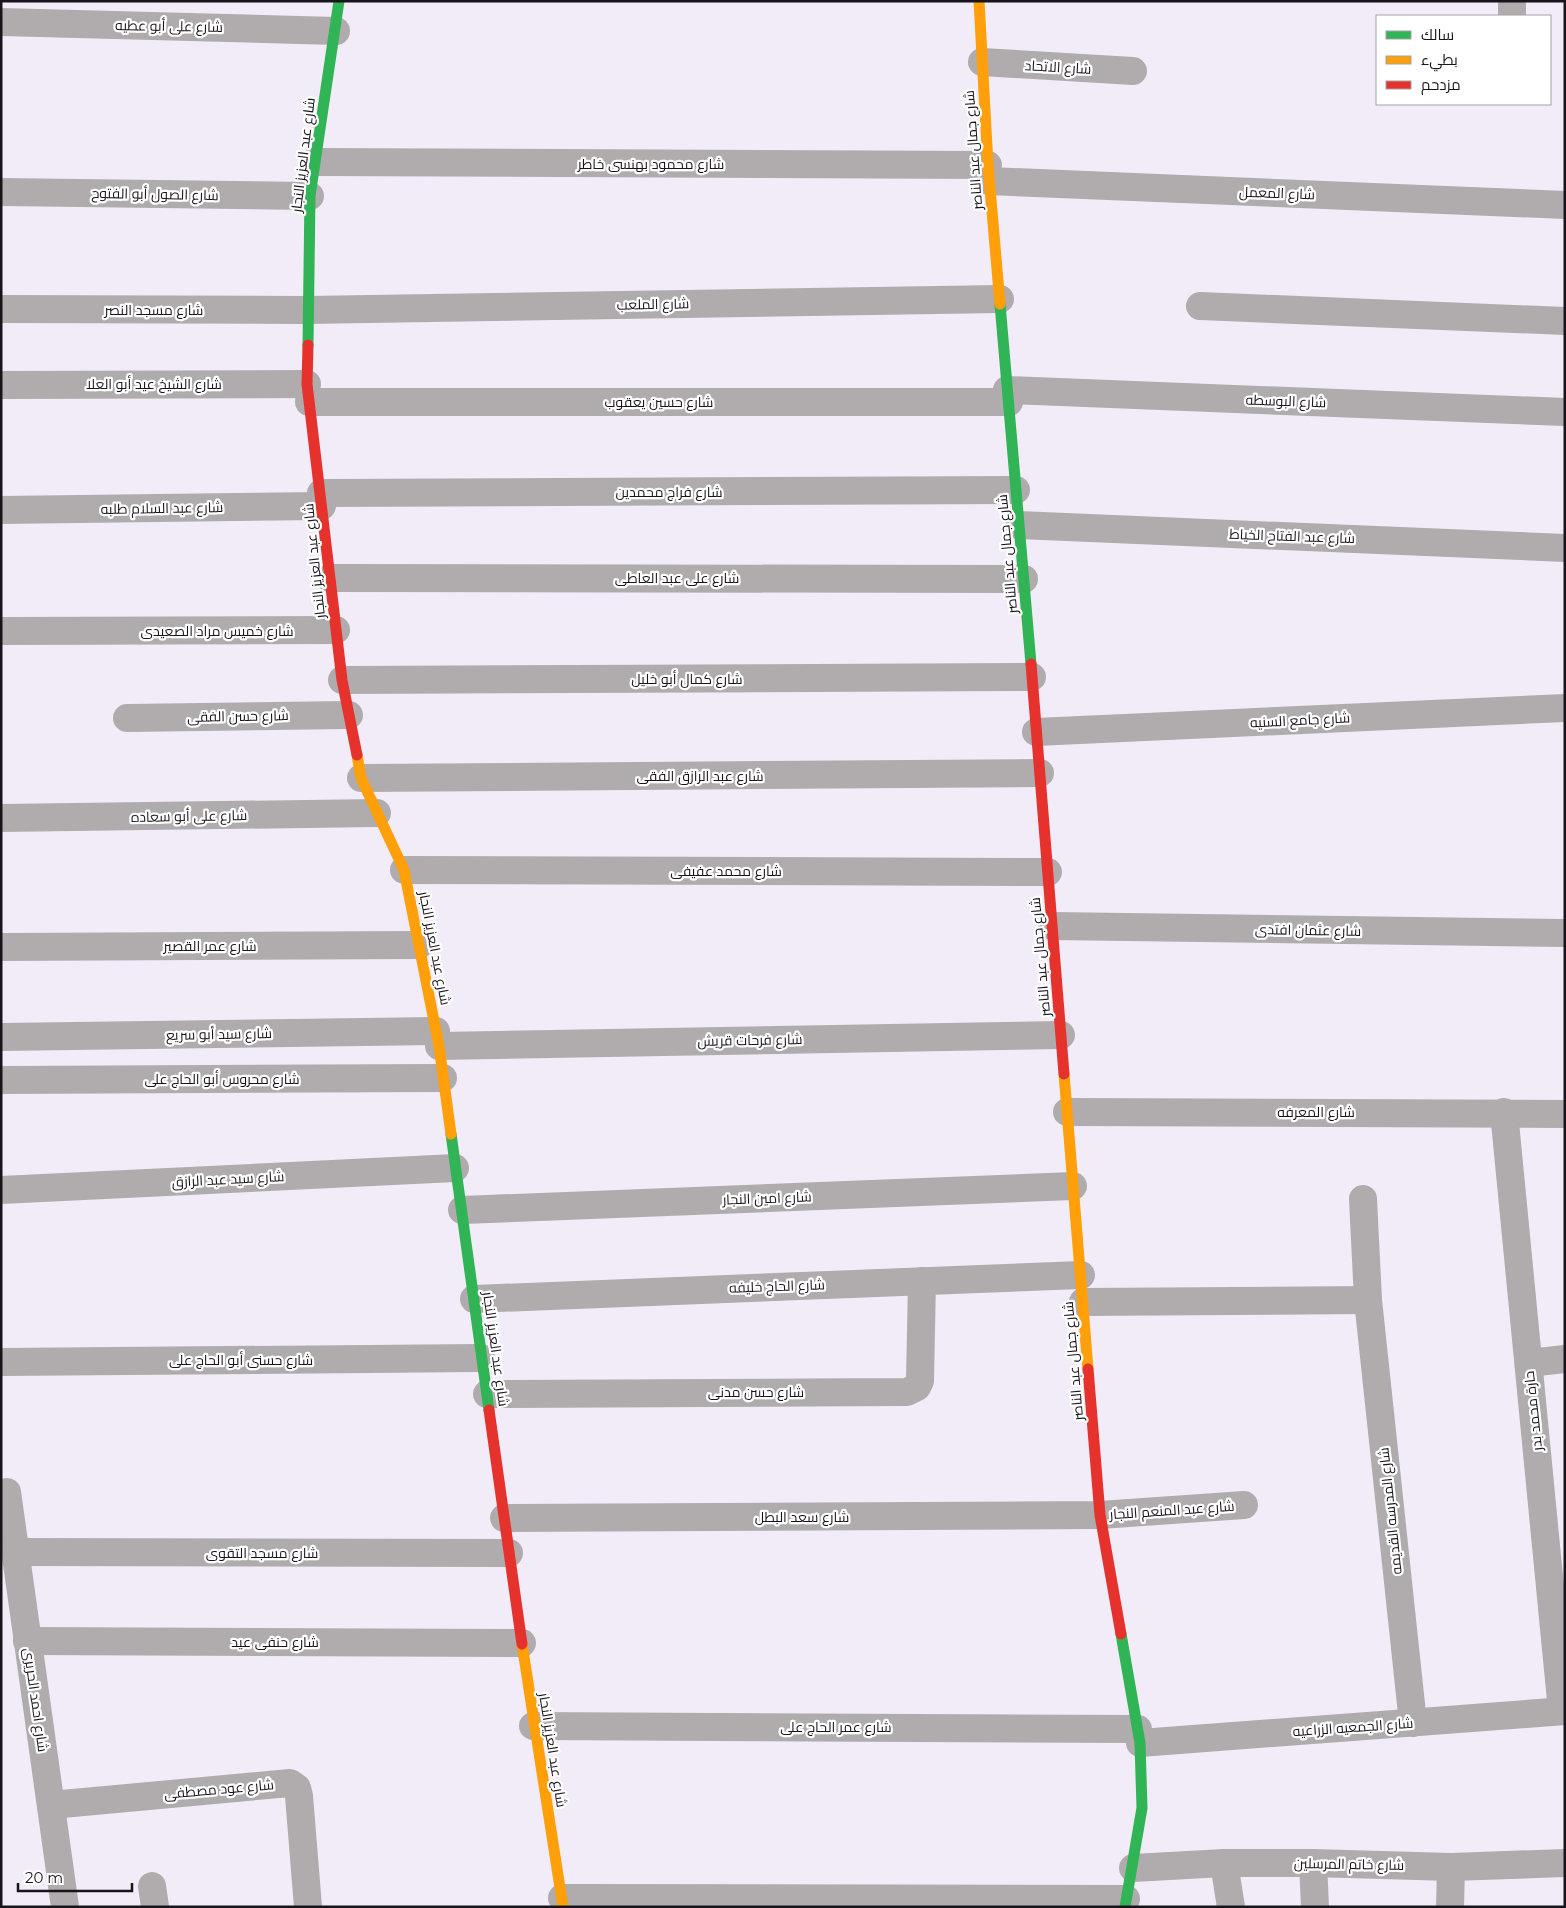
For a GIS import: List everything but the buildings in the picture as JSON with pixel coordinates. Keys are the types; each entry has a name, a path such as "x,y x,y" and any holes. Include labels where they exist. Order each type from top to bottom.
{"street":[{"name":"شارع عبد العزيز النجار","path":"339,1 310,196 307,310 308,393 342,680 361,778 404,870 437,1038 533,1726 563,1903"},
{"name":"شارع جمال عبد الناصر","path":"979,1 989,173 1062,1035 1100,1515 1139,1736 1142,1808 1133,1868 1125,1903"},
{"path":"1512,1 1512,15"},
{"name":"شارع على أبو عطيه","path":"1,22 336,31"},
{"name":"شارع الاتحاد","path":"982,62 1133,71"},
{"name":"شارع محمود بهنسى خاطر","path":"314,162 989,173"},
{"name":"شارع المعمل","path":"989,173 1565,205"},
{"name":"شارع الصول أبو الفتوح","path":"1,192 310,196"},
{"name":"شارع الملعب","path":"307,310 1000,299"},
{"path":"1200,306 1565,320"},
{"name":"شارع مسجد النصر","path":"1,310 307,310"},
{"name":"شارع الشيخ عيد أبو العلا","path":"1,385 308,393"},
{"name":"شارع حسين يعقوب","path":"308,393 1008,396"},
{"name":"شارع البوسطه","path":"1008,396 1565,412"},
{"name":"شارع فراج محمدين","path":"321,500 1016,490"},
{"name":"شارع عبد السلام طلبه","path":"1,510 321,500"},
{"name":"شارع عبد الفتاح الخياط","path":"1019,525 1565,548"},
{"name":"شارع على عبد العاطى","path":"330,578 1024,579"},
{"name":"شارع خميس مراد الصعيدى","path":"1,631 336,630"},
{"name":"شارع كمال أبو خليل","path":"342,680 1032,677"},
{"name":"شارع جامع السنيه","path":"1036,732 1565,708"},
{"name":"شارع حسن الفقى","path":"127,718 349,715"},
{"name":"شارع عبد الرازق الفقى","path":"361,778 1040,773"},
{"name":"شارع على أبو سعاده","path":"1,818 377,813"},
{"name":"شارع محمد عفيفى","path":"404,870 1048,872"},
{"name":"شارع عثمان افتدى","path":"1052,926 1565,933"},
{"name":"شارع عمر القصير","path":"1,947 419,945"},
{"name":"شارع فرحات قريش","path":"437,1038 1062,1035"},
{"name":"شارع سيد أبو سريع","path":"1,1038 437,1038"},
{"name":"شارع محروس أبو الحاج على","path":"1,1080 443,1078"},
{"name":"شارع المعرفه","path":"1067,1112 1504,1112 1565,1114"},
{"name":"حارة محمد بدر","path":"1504,1112 1564,1711"},
{"name":"شارع سيد عبد الرازق","path":"1,1190 455,1168"},
{"name":"شارع امين النجار","path":"462,1210 1074,1186"},
{"name":"شارع المدرسه القديمه","path":"1363,1199 1368,1300 1413,1722"},
{"name":"شارع الحاج خليفه","path":"474,1298 1081,1275"},
{"name":"شارع حسن مدنى","path":"487,1394 907,1392 917,1386 920,1380 922,1281"},
{"path":"1084,1302 1368,1300"},
{"name":"شارع حسنى أبو الحاج على","path":"1,1362 482,1358"},
{"path":"1529,1363 1565,1359"},
{"name":"شارع احمد الحريرى","path":"7,1492 65,1907"},
{"name":"شارع عبد المنعم النجار","path":"1100,1515 1244,1505"},
{"name":"شارع سعد البطل","path":"504,1518 1100,1515"},
{"name":"شارع مسجد التقوى","path":"15,1552 509,1553"},
{"name":"شارع حنفى عيد","path":"27,1641 522,1643"},
{"name":"شارع الجمعيه الزراعيه","path":"1139,1736 1413,1722 1564,1711"},
{"name":"شارع عمر الحاج على","path":"533,1726 1139,1736"},
{"name":"شارع عود مصطفى","path":"50,1805 290,1783 297,1788 299,1796 308,1907"},
{"path":"1224,1863 1231,1907"},
{"name":"شارع خاتم المرسلين","path":"1133,1868 1224,1863 1313,1863 1451,1867 1565,1863"},
{"path":"1313,1863 1315,1907"},
{"path":"1450,1907 1451,1867"},
{"path":"563,1903 1125,1903"}],"traffic: fast":[{"path":"308,345 310,196 339,1"},
{"path":"1000,304 1031,664"},
{"path":"451,1134 489,1410"},
{"path":"1121,1634 1140,1743 1142,1808 1125,1907"}],"traffic: slow":[{"path":"979,1 988,165 1000,304"},
{"path":"357,755 361,778 404,870 439,1046 451,1134"},
{"path":"1064,1074 1088,1369"},
{"path":"522,1644 563,1907"}],"traffic: jam":[{"path":"308,345 307,384 342,680 357,755"},
{"path":"1031,664 1064,1074"},
{"path":"1088,1369 1100,1515 1121,1634"},
{"path":"489,1410 522,1644"}]}
